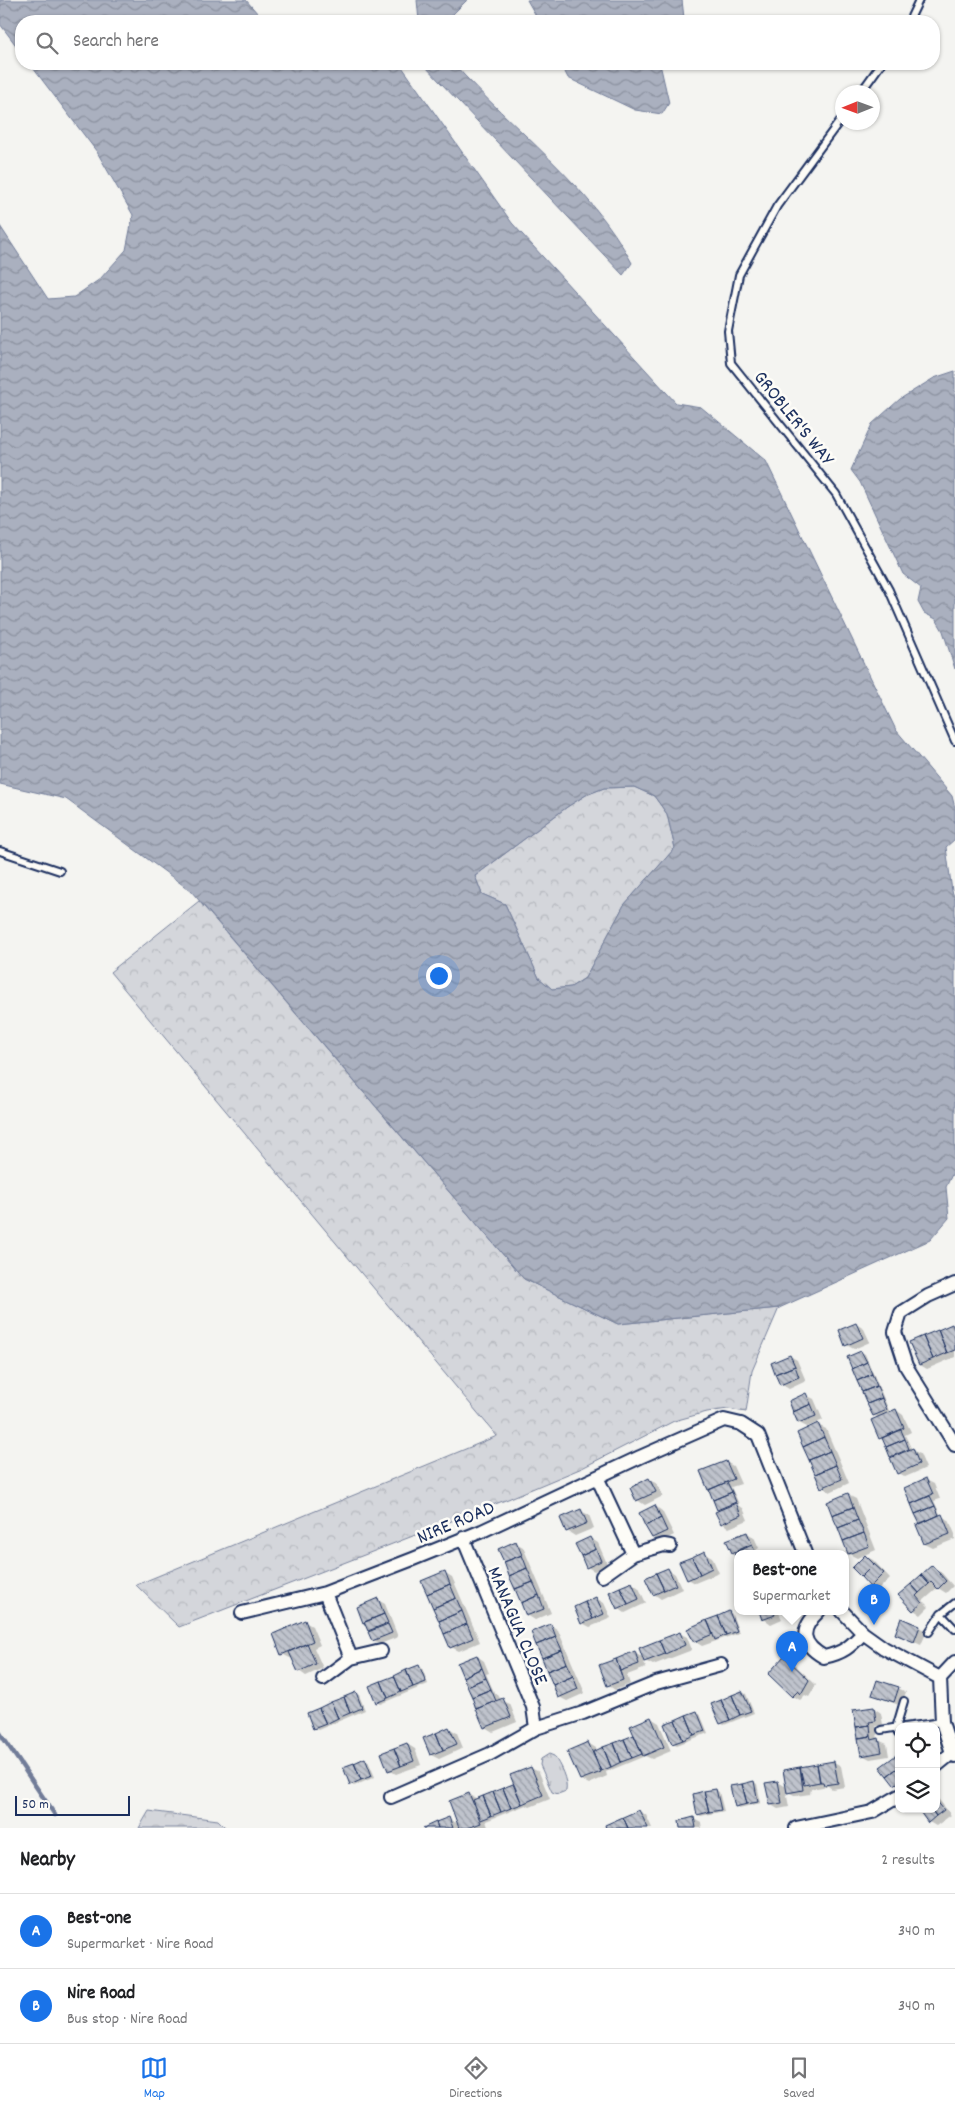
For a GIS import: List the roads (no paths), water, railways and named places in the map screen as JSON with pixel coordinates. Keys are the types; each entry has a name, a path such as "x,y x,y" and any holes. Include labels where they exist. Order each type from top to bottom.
{"street":[{"path":"955,1284 928,1296 901,1313 895,1332 906,1366 955,1445"},
{"name":"NIRE ROAD","path":"242,1613 325,1593 413,1559 482,1531 704,1427 724,1420 741,1424 758,1435 804,1550"},
{"path":"598,1477 633,1554"},
{"name":"MANAGUA CLOSE","path":"463,1538 533,1707 536,1728"},
{"path":"602,1576 633,1554 664,1545 670,1546"},
{"path":"325,1593 351,1658"},
{"path":"814,1615 807,1623 805,1638 812,1650 824,1657 840,1654 863,1633"},
{"path":"846,1615 863,1633 904,1661 940,1678"},
{"path":"323,1679 351,1658 382,1651"},
{"path":"940,1764 954,1755 942,1722 940,1678 955,1662"},
{"path":"391,1797 490,1754 536,1728 583,1713 656,1683 721,1665"},
{"path":"796,1828 872,1812 895,1798"}],"lane":[{"path":"912,15 919,0"},
{"path":"866,85 877,70"},
{"name":"GROBLER'S WAY","path":"835,127 777,206 738,275 728,331 731,363 836,494 889,590 955,741"},
{"path":"0,851 60,871"},
{"path":"928,1632 941,1614 955,1603"},
{"path":"941,1614 955,1629"},
{"path":"898,1723 904,1702"},
{"path":"934,1723 942,1722"},
{"path":"881,1730 895,1728"}],"water":[{"path":"0,0 246,0 259,15 15,15 15,44 0,24"},
{"path":"417,0 467,0 452,15 418,15"},
{"path":"527,0 682,0 684,15 536,15"},
{"path":"35,70 404,70 512,223 676,403 701,407 766,461 896,730 952,796 955,808 955,839 946,847 952,891 955,899 955,1168 946,1187 949,1218 930,1240 779,1308 618,1324 524,1279 191,891 66,799 0,784 0,226 48,299 74,297 100,279 126,250 133,215 97,152","holes":["634,787 654,796 667,814 675,848 624,905 585,978 571,987 552,989 539,978 505,904 482,894 475,876 567,807 586,795 604,788"]},
{"path":"429,70 460,70 573,183 615,235 632,263 623,275"},
{"path":"564,70 661,70 669,103 662,114 635,110 568,78"},
{"path":"955,371 955,669 943,631 936,619 924,613 918,602 921,588 903,574 860,482 851,470 872,424 900,399 934,378"}],"waterway":[{"path":"0,1733 55,1815"}],"place":[{"name":"Nire Road","path":"874,1625"},
{"name":"Best-one","path":"792,1672"}]}
